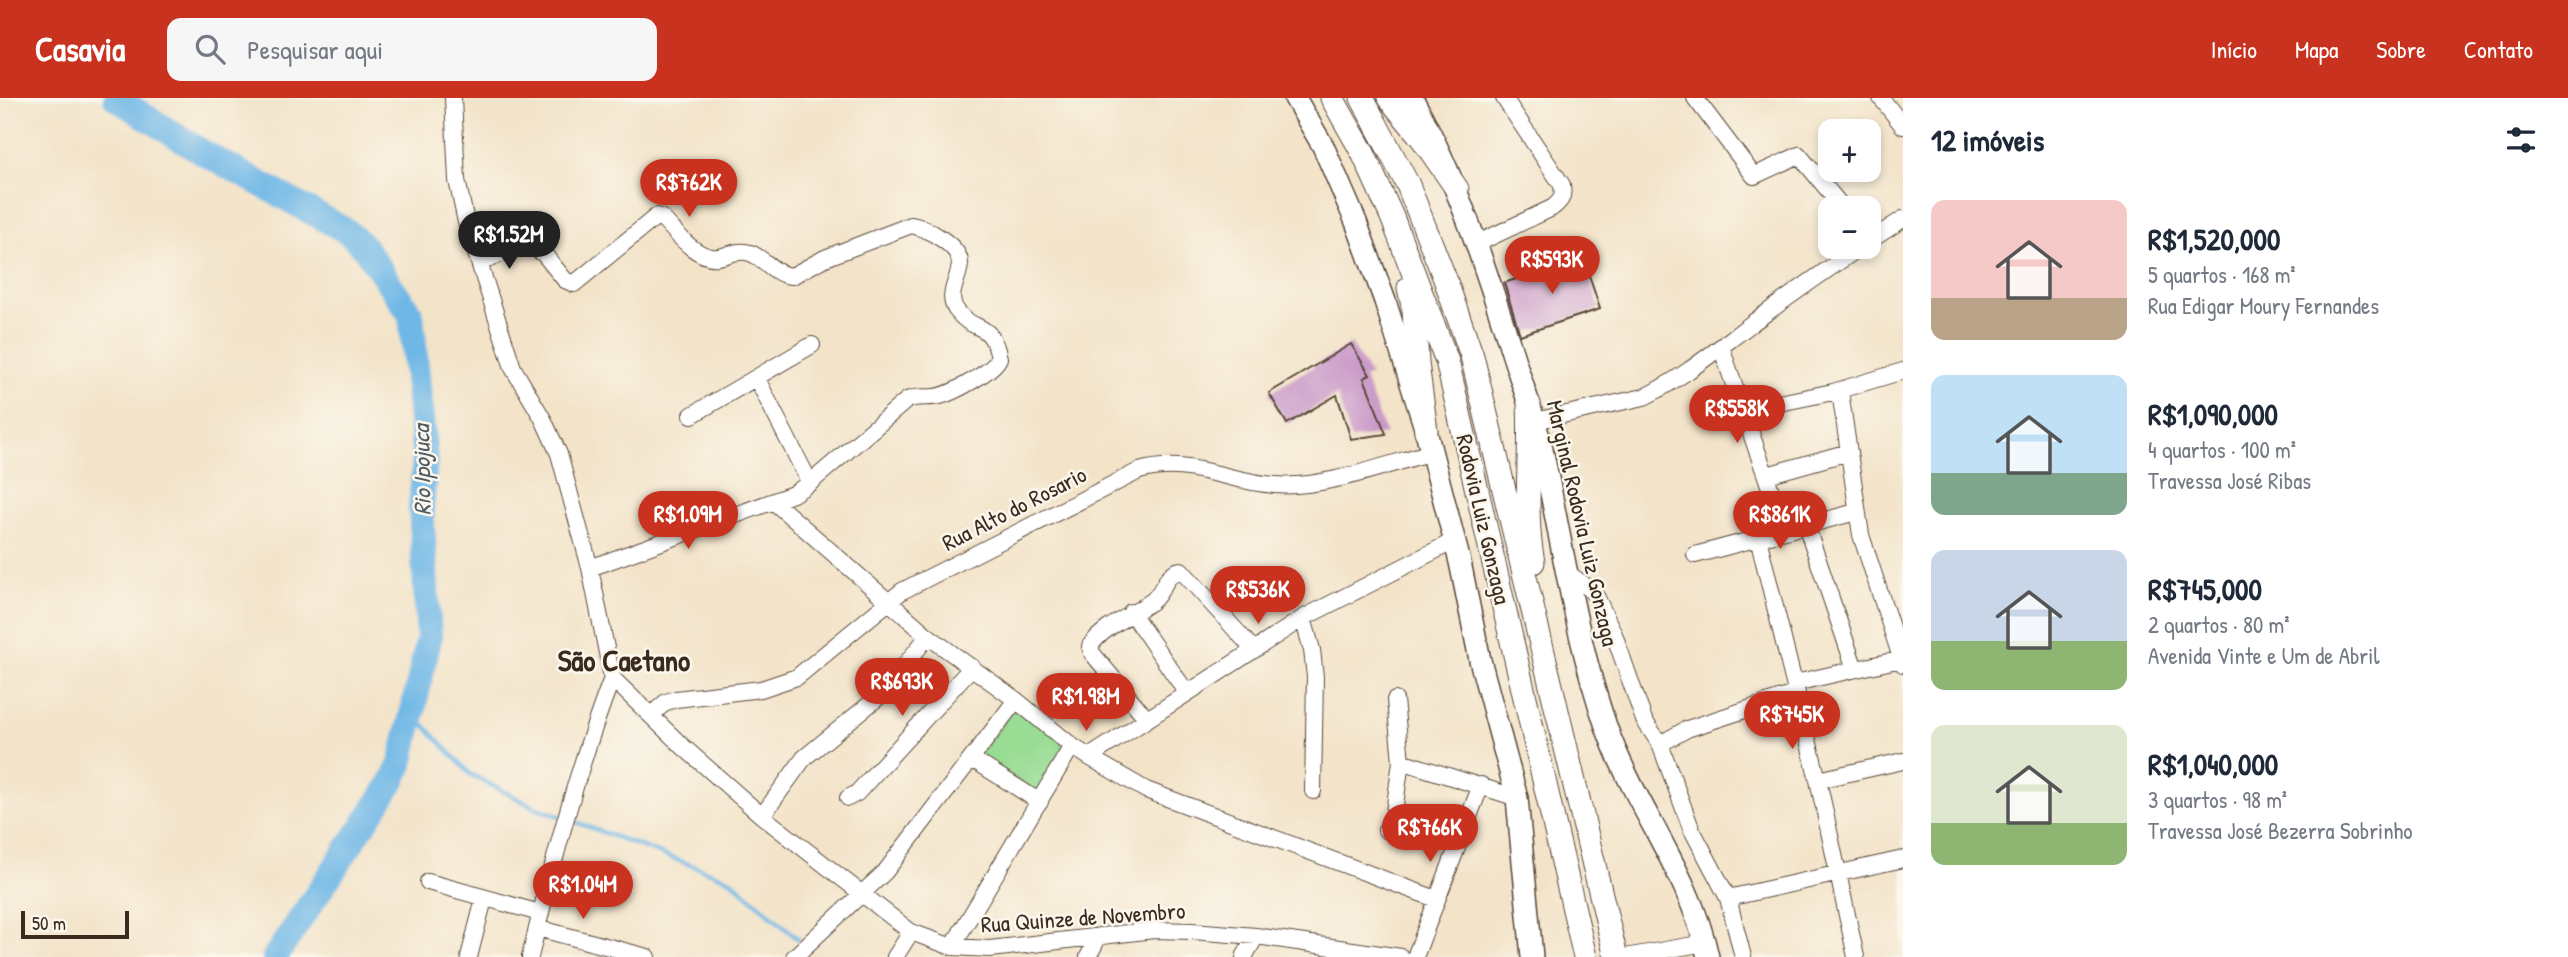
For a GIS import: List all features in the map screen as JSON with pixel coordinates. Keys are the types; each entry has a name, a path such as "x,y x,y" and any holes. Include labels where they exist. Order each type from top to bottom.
{"highway":[{"path":"1331,98 1408,283 1414,310 1417,363 1429,442"},
{"name":"Rodovia Luiz Gonzaga","path":"1331,98 1363,153 1392,217 1447,361 1585,957"},
{"name":"Rodovia Luiz Gonzaga","path":"1362,98 1408,186 1472,356 1616,957"},
{"path":"1389,98 1421,137 1457,189"},
{"path":"1532,413 1530,538 1548,640 1557,714"}],"main road":[{"path":"1295,98 1323,146 1356,222 1385,301 1429,442 1480,660 1517,798 1532,957"},
{"name":"Marginal Rodovia Luiz Gonzaga","path":"1412,98 1457,189 1532,413 1569,574 1579,631 1608,730 1685,891 1706,950"}],"street":[{"path":"453,98 457,180 466,222 513,368 553,438 590,568 612,678 589,737 530,957"},
{"path":"1476,244 1552,208 1564,194 1562,186 1504,98"},
{"path":"1695,98 1754,176 1799,155 1833,196"},
{"path":"1888,102 1903,127"},
{"path":"480,263 515,248 532,247 543,253 570,283 578,282 657,216 704,256 713,257 743,251 753,254 774,271 792,276 825,258 863,245 899,228 920,226 939,237 958,256 960,263 955,279 953,304 963,317 992,337 998,363 942,396 921,396 907,400 810,483 774,502 727,516 590,568"},
{"path":"1881,233 1903,219"},
{"path":"1532,413 1644,397 1681,377 1844,259"},
{"path":"692,415 812,345"},
{"path":"1721,347 1786,531"},
{"path":"1745,411 1833,392 1903,371"},
{"path":"757,379 810,483"},
{"path":"1663,751 1688,729 1796,688 1855,669 1902,662 1861,535 1841,398 1833,392"},
{"name":"Rua Alto do Rosario","path":"651,715 666,702 676,699 761,689 797,677 887,602 918,581 1139,471 1158,466 1180,465 1251,483 1297,485 1321,482 1429,442"},
{"path":"1767,475 1849,452"},
{"path":"774,502 928,636 1089,757 1146,790 1436,898"},
{"path":"1695,555 1856,512"},
{"path":"1805,525 1855,669"},
{"path":"1758,538 1818,780 1856,957"},
{"path":"1089,757 1303,618 1454,541"},
{"path":"1147,719 1097,660 1090,646 1131,612 1154,600 1172,573 1181,570 1254,650"},
{"path":"1569,574 1590,589 1597,598 1614,634 1644,720 1663,751 1691,828 1728,898 1743,957"},
{"path":"1131,612 1187,693"},
{"path":"1303,618 1312,650 1315,677 1313,792"},
{"path":"762,816 804,758 882,694 928,636"},
{"path":"848,798 857,793 972,667"},
{"name":"Rua Quinze de Novembro","path":"612,678 762,816 911,932 952,947 990,949 1154,930 1256,936 1352,953 1401,957"},
{"path":"794,957 885,872 1016,700"},
{"path":"1386,830 1393,820 1401,761 1395,700"},
{"path":"952,947 1072,746"},
{"path":"971,759 1040,802"},
{"path":"1401,761 1517,798"},
{"path":"1818,780 1903,761"},
{"path":"1415,957 1481,785"},
{"path":"1728,898 1903,859"},
{"path":"428,882 484,899 620,953 647,957"},
{"path":"469,957 484,899"},
{"path":"895,957 911,932"},
{"path":"1088,957 1099,936"},
{"path":"1244,957 1256,936"},
{"path":"1625,957 1706,950"}],"green space":[{"path":"1016,705 1068,746 1039,794 977,756"}],"building":[{"path":"1583,257 1600,309 1520,335 1504,283"},
{"path":"1351,344 1370,375 1364,378 1386,434 1351,439 1337,395 1287,424 1269,393"}],"waterway":[{"name":"Rio Ipojuca","path":"116,98 202,152 348,232 364,247 411,315 425,460 421,507 429,638 401,764 391,784 275,957"},
{"path":"413,713 470,774 536,808 562,817"},
{"path":"570,820 731,880 798,939"}],"district":[{"name":"São Caetano","path":"624,660"}]}
